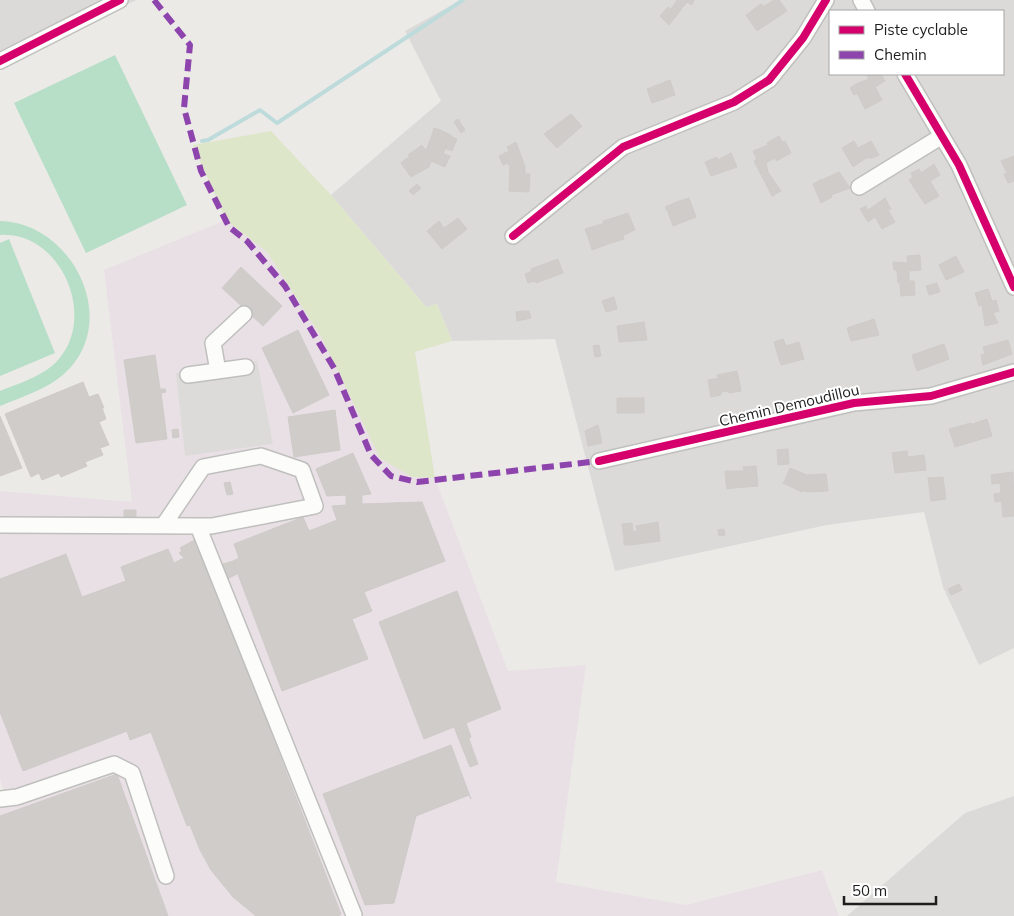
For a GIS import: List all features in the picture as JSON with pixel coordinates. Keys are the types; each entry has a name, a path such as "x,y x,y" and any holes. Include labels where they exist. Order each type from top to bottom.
{"street":[{"path":"0,61 120,0"},
{"path":"513,236 622,147 734,102 769,80 803,38 826,0"},
{"path":"906,75 959,165 1014,287"},
{"path":"859,187 942,136"},
{"path":"218,370 213,343 244,314"},
{"path":"188,375 246,367"},
{"name":"Chemin Demoudillou","path":"599,461 854,403 931,396 1014,372"},
{"path":"0,525 163,526 212,526 315,506 302,470 261,456 203,466 163,526"},
{"path":"198,526 354,915"},
{"path":"0,800 17,797 114,764 132,773 166,876"}],"shaded area":[{"path":"0,0 137,0 0,59"},
{"path":"461,0 1014,0 1014,648 979,665 943,587 924,512 827,525 615,571 555,339 452,341 437,304 426,307 331,195 441,101 405,31"},
{"path":"226,220 267,252 412,477 435,478 508,671 586,665 556,882 686,905 822,870 839,916 0,916 0,793 5,792 0,780 0,491 132,502 104,270"},
{"path":"257,361 273,444 185,456 176,373"},
{"path":"1014,796 1014,916 847,916 965,813"}],"green space":[{"path":"115,55 187,205 86,253 14,103"},
{"path":"271,131 331,195 426,307 437,304 452,341 415,352 435,478 412,477 380,458 321,336 267,252 226,220 193,145"},
{"path":"0,221 25,225 47,237 65,254 79,275 88,298 89,322 84,346 70,368 63,375 37,391 0,406 0,391 42,373 50,368 62,355 71,337 74,317 72,296 65,277 54,259 39,246 21,237 0,235"},
{"path":"9,239 55,353 0,376 0,243"}],"building":[{"path":"677,0 694,0 692,5 687,2 669,25 660,16 668,7 671,9"},
{"path":"774,0 779,0 787,11 757,31 746,15 758,6 762,4 763,7"},
{"path":"867,75 882,75 885,81 875,87 882,100 865,109 857,93 860,92 856,84 869,79"},
{"path":"670,80 675,95 652,103 647,89"},
{"path":"856,84 860,92 854,95 850,88"},
{"path":"571,114 582,126 557,148 544,134"},
{"path":"458,119 465,130 461,133 454,122"},
{"path":"434,128 440,130 437,137 432,135"},
{"path":"440,130 451,135 443,154 450,156 445,167 431,161 429,167 411,177 401,163 410,156 412,159 427,148 432,135 437,137"},
{"path":"450,136 457,139 452,151 445,148"},
{"path":"779,136 782,142 785,141 791,153 776,161 775,158 766,163 768,172 781,191 772,196 754,161 757,159 753,151 768,145 767,143"},
{"path":"854,141 858,148 871,141 879,155 866,158 853,167 842,148"},
{"path":"516,142 525,167 525,174 530,174 529,192 509,191 510,167 508,163 503,165 499,156 509,151 507,147"},
{"path":"422,145 425,150 412,159 408,155"},
{"path":"731,153 737,167 711,176 705,162 717,157 718,160"},
{"path":"1014,156 1014,181 1008,183 1004,174 1007,173 1001,161"},
{"path":"934,164 940,175 930,181 939,196 925,204 909,180 913,177 911,173 919,169 921,173"},
{"path":"839,172 850,188 831,195 822,180"},
{"path":"822,179 832,197 821,203 813,184"},
{"path":"417,184 421,188 413,195 409,191"},
{"path":"689,198 696,217 673,226 668,212 681,207 679,201"},
{"path":"885,198 891,209 888,210 895,222 882,229 875,217 868,222 860,209 866,206 868,210"},
{"path":"679,201 681,207 668,212 665,207"},
{"path":"628,213 635,230 610,241 611,243 592,250 588,237 597,233 595,226 617,220 616,217"},
{"path":"616,217 617,220 604,225 603,221"},
{"path":"458,218 467,229 442,249 427,231 439,221 444,228"},
{"path":"595,226 597,233 588,237 585,229"},
{"path":"623,236 624,239 611,243 610,241"},
{"path":"920,255 921,270 909,271 909,281 914,281 915,295 901,296 897,270 894,270 893,262 908,263 907,256"},
{"path":"956,256 964,272 946,280 939,265"},
{"path":"558,259 563,273 536,283 535,281 528,283 525,274 532,271 531,269"},
{"path":"241,267 282,306 263,326 222,288"},
{"path":"937,283 940,292 929,295 926,286"},
{"path":"988,289 992,301 996,300 999,311 993,313 998,323 985,326 982,305 979,306 975,293"},
{"path":"614,297 617,309 606,312 602,301"},
{"path":"529,311 531,318 517,321 516,312"},
{"path":"874,319 879,335 851,341 847,328"},
{"path":"644,322 647,340 619,342 617,326"},
{"path":"298,330 329,395 293,413 262,348"},
{"path":"783,339 786,346 776,349 774,342"},
{"path":"1008,340 1012,354 983,365 981,355 985,354 983,347"},
{"path":"799,342 804,359 781,365 776,349"},
{"path":"944,344 949,359 917,371 912,355"},
{"path":"599,345 601,356 595,357 593,346"},
{"path":"155,355 160,389 165,389 166,392 161,393 167,439 136,443 124,360"},
{"path":"737,371 738,375 718,379 717,375"},
{"path":"738,375 741,391 721,392 721,395 711,397 708,380"},
{"path":"83,382 89,397 98,394 104,408 102,408 106,419 99,422 109,445 100,448 103,455 85,462 87,466 61,477 59,473 42,480 39,473 31,477 5,414"},
{"path":"617,398 644,398 644,413 617,413"},
{"path":"335,410 340,450 294,457 288,417"},
{"path":"0,416 22,468 0,476"},
{"path":"987,419 992,436 958,446 953,431"},
{"path":"971,423 972,425 953,431 958,446 955,447 949,429"},
{"path":"598,425 602,443 588,446 585,431"},
{"path":"178,429 179,437 173,438 172,430"},
{"path":"788,449 789,464 778,465 777,450"},
{"path":"907,451 908,457 924,455 926,470 895,473 892,453"},
{"path":"353,453 371,494 362,495 362,504 422,502 445,561 364,592 372,611 352,619 368,659 282,691 233,561 239,558 234,544 303,517 309,531 337,520 332,506 346,505 346,495 327,496 316,469"},
{"path":"756,466 758,486 733,488 732,482 726,483 725,471 744,471 743,467"},
{"path":"790,468 807,475 826,474 828,491 807,492 803,488 785,480"},
{"path":"1013,472 1014,516 1003,517 1000,483 992,484 991,475"},
{"path":"943,477 946,499 931,501 928,478"},
{"path":"785,480 803,488 802,492 783,483"},
{"path":"230,482 233,494 227,495 224,483"},
{"path":"732,482 733,488 727,489 726,483"},
{"path":"1001,493 1002,501 995,502 994,494"},
{"path":"124,510 136,510 136,518 124,518"},
{"path":"658,522 660,541 630,545 629,538 624,538 622,524 632,523 633,532 637,531 636,526"},
{"path":"724,529 725,535 719,536 718,530"},
{"path":"198,538 200,542 195,544 199,553 201,552 341,914 339,916 256,916 233,897 211,870 200,850 190,825 187,826 151,732 130,740 127,731 23,771 0,712 0,579 66,554 82,597 126,581 121,567 168,549 174,563 184,558 179,553 182,551 180,548"},
{"path":"624,538 629,538 630,545 624,545"},
{"path":"233,561 237,574 223,581 217,566"},
{"path":"959,584 962,590 951,595 948,589"},
{"path":"457,591 501,709 466,723 471,737 469,739 478,764 470,767 454,727 424,739 379,622"},
{"path":"451,745 471,799 469,795 416,816 394,903 365,905 323,794"},
{"path":"117,774 168,916 0,916 0,816"}],"waterway":[{"path":"202,141 208,140 260,110 277,123 463,0"}],"marked path":[{"path":"154,0 190,45 184,108 201,171 229,227 247,241 285,286 334,368 371,455 391,476 417,482 599,461"}],"cycle path":[{"path":"0,61 120,0"},
{"path":"513,236 623,147 734,102 769,80 803,38 826,0"},
{"path":"906,75 959,165 1014,287"},
{"path":"599,461 854,403 931,396 1014,372"}]}
